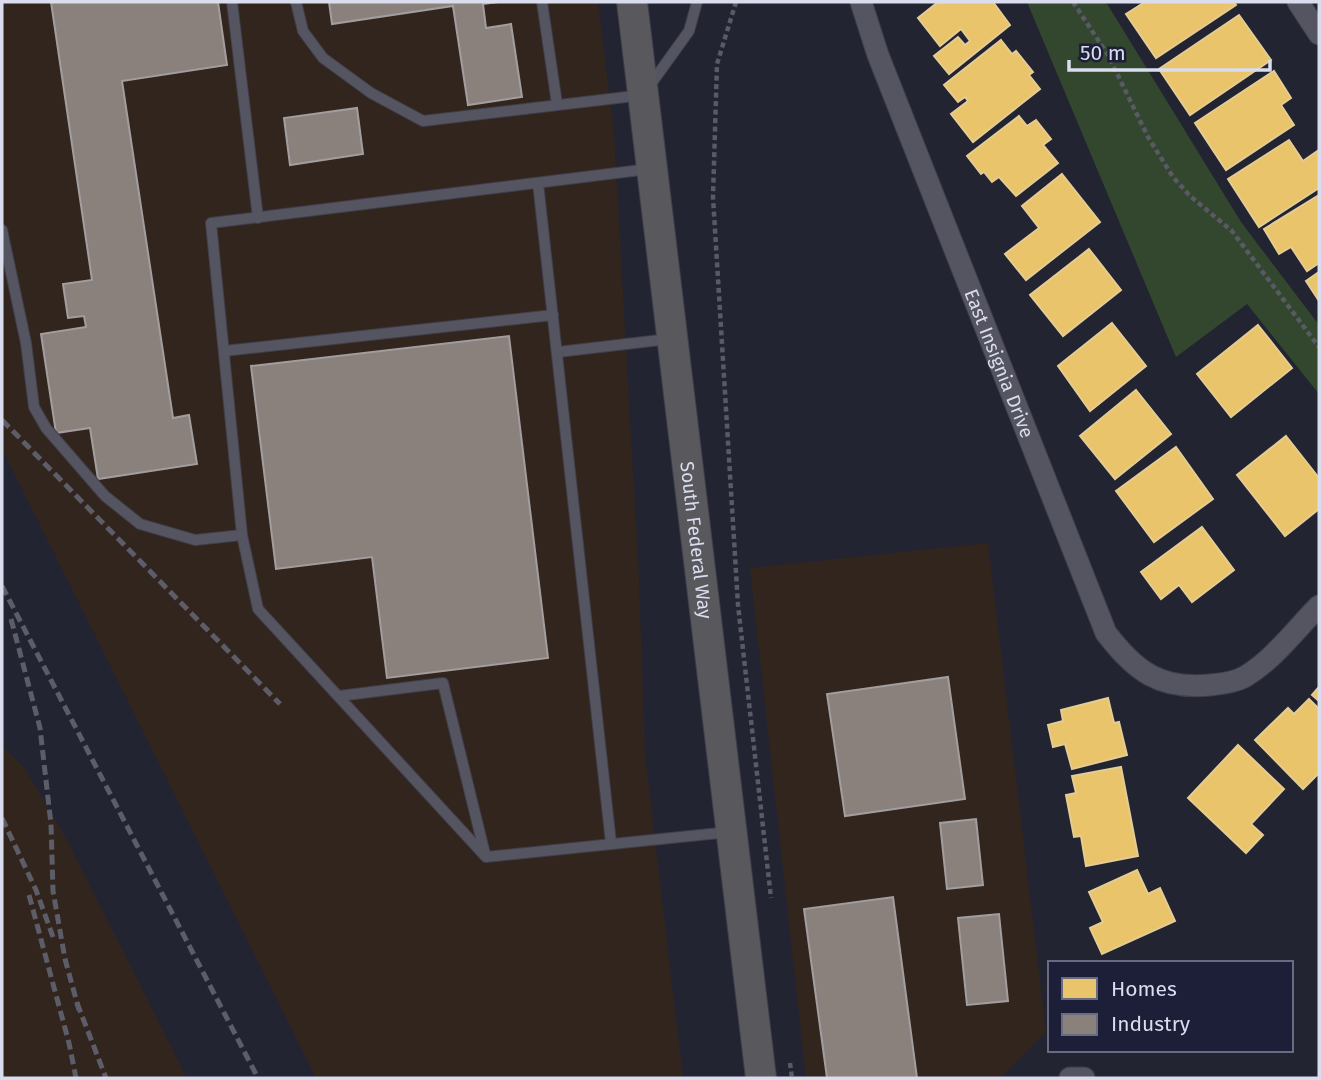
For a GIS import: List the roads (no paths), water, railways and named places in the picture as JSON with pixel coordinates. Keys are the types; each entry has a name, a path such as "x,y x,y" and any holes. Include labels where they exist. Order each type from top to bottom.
{"main road":[{"name":"South Federal Way","path":"632,2 761,1078"}],"street":[{"name":"East Insignia Drive","path":"861,2 883,67 1106,633 1128,661 1154,678 1184,688 1243,678 1264,663 1319,606"},
{"path":"1298,2 1319,34"},
{"path":"1070,1078 1084,1078"}],"lane":[{"path":"232,2 258,218"},
{"path":"296,2 303,31 323,58 372,93 423,121 643,95 689,30 697,2"},
{"path":"542,2 557,104"},
{"path":"486,857 258,609 242,535 211,223 652,169"},
{"path":"538,183 611,843"},
{"path":"2,230 26,343 34,407 46,428 105,496 140,524 195,540 242,535"},
{"path":"224,351 553,315"},
{"path":"558,352 673,339"},
{"path":"339,696 443,683 486,857"},
{"path":"486,857 733,832"}],"railway":[{"path":"2,420 280,704"},
{"path":"2,586 258,1078"},
{"path":"11,619 40,728 51,824 53,891 65,959 79,1010"},
{"path":"2,818 36,890 53,937"},
{"path":"29,895 76,1078"},
{"path":"77,1003 106,1078"}]}
